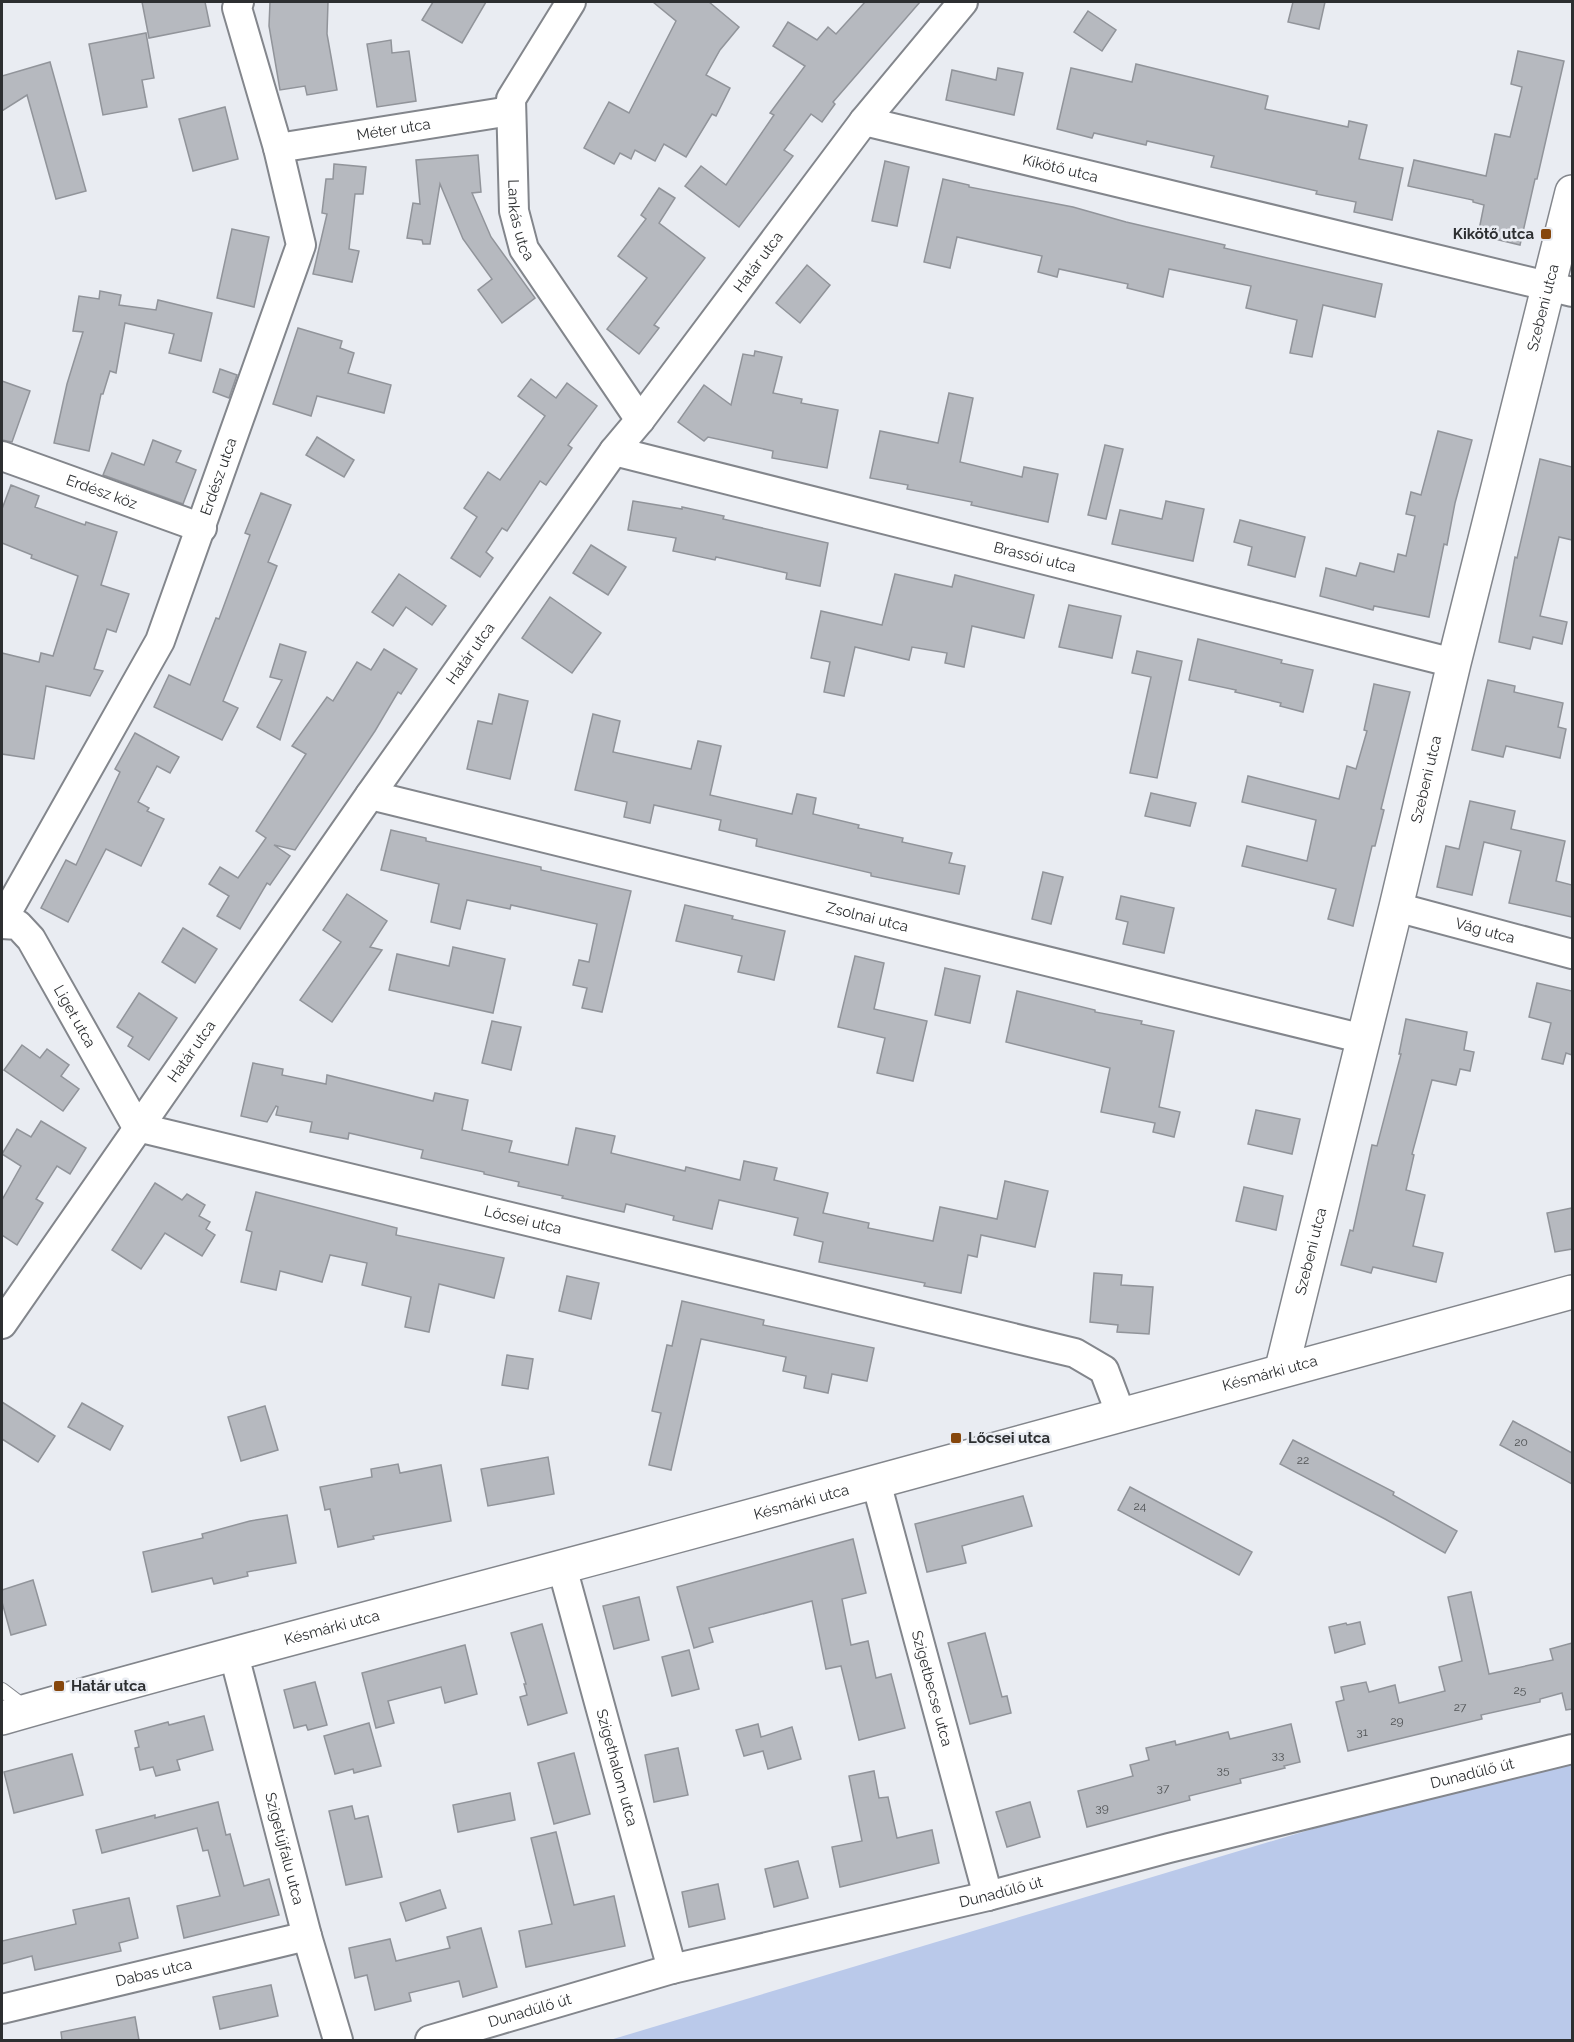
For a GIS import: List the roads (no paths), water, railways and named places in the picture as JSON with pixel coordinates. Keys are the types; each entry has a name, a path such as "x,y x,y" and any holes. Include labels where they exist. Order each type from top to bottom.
{"street":[{"name":"Erdész utca","path":"2,922 160,641 301,245 278,148 237,8 239,2"},
{"name":"Lankás utca","path":"571,2 511,99 514,211 524,249 639,420"},
{"name":"Határ utca","path":"2,1324 137,1126 614,451 864,121 963,2"},
{"name":"Méter utca","path":"278,148 510,111"},
{"name":"Kikötő utca","path":"864,121 1561,289"},
{"name":"Szebeni utca","path":"1282,1368 1454,663 1561,289 1572,192"},
{"name":"Brassói utca","path":"614,451 1454,663"},
{"name":"Erdész köz","path":"2,456 202,528"},
{"name":"Zsolnai utca","path":"370,795 1364,1039"},
{"name":"Vág utca","path":"1396,907 1572,954"},
{"name":"Liget utca","path":"2,922 18,925 31,939 137,1126"},
{"name":"Lőcsei utca","path":"137,1126 1075,1353 1104,1370 1121,1415"},
{"name":"Késmárki utca","path":"15,1714 876,1482 1282,1368 1572,1292"},
{"name":"Szigetbecse utca","path":"876,1482 988,1896"},
{"name":"Szigethalom utca","path":"562,1567 672,1969"},
{"name":"Szigetújfalu utca","path":"234,1655 307,1936 338,2040"},
{"name":"Dunadűlő út","path":"430,2040 672,1969 988,1896 1169,1848 1572,1749"},
{"name":"Dabas utca","path":"2,2008 307,1936"}],"lane":[{"name":"Késmárki utca","path":"2,1690 15,1714"}],"place":[{"name":"Kikötő utca","path":"1546,234"},
{"name":"Lőcsei utca","path":"956,1438"},
{"name":"Határ utca","path":"59,1686"}]}
